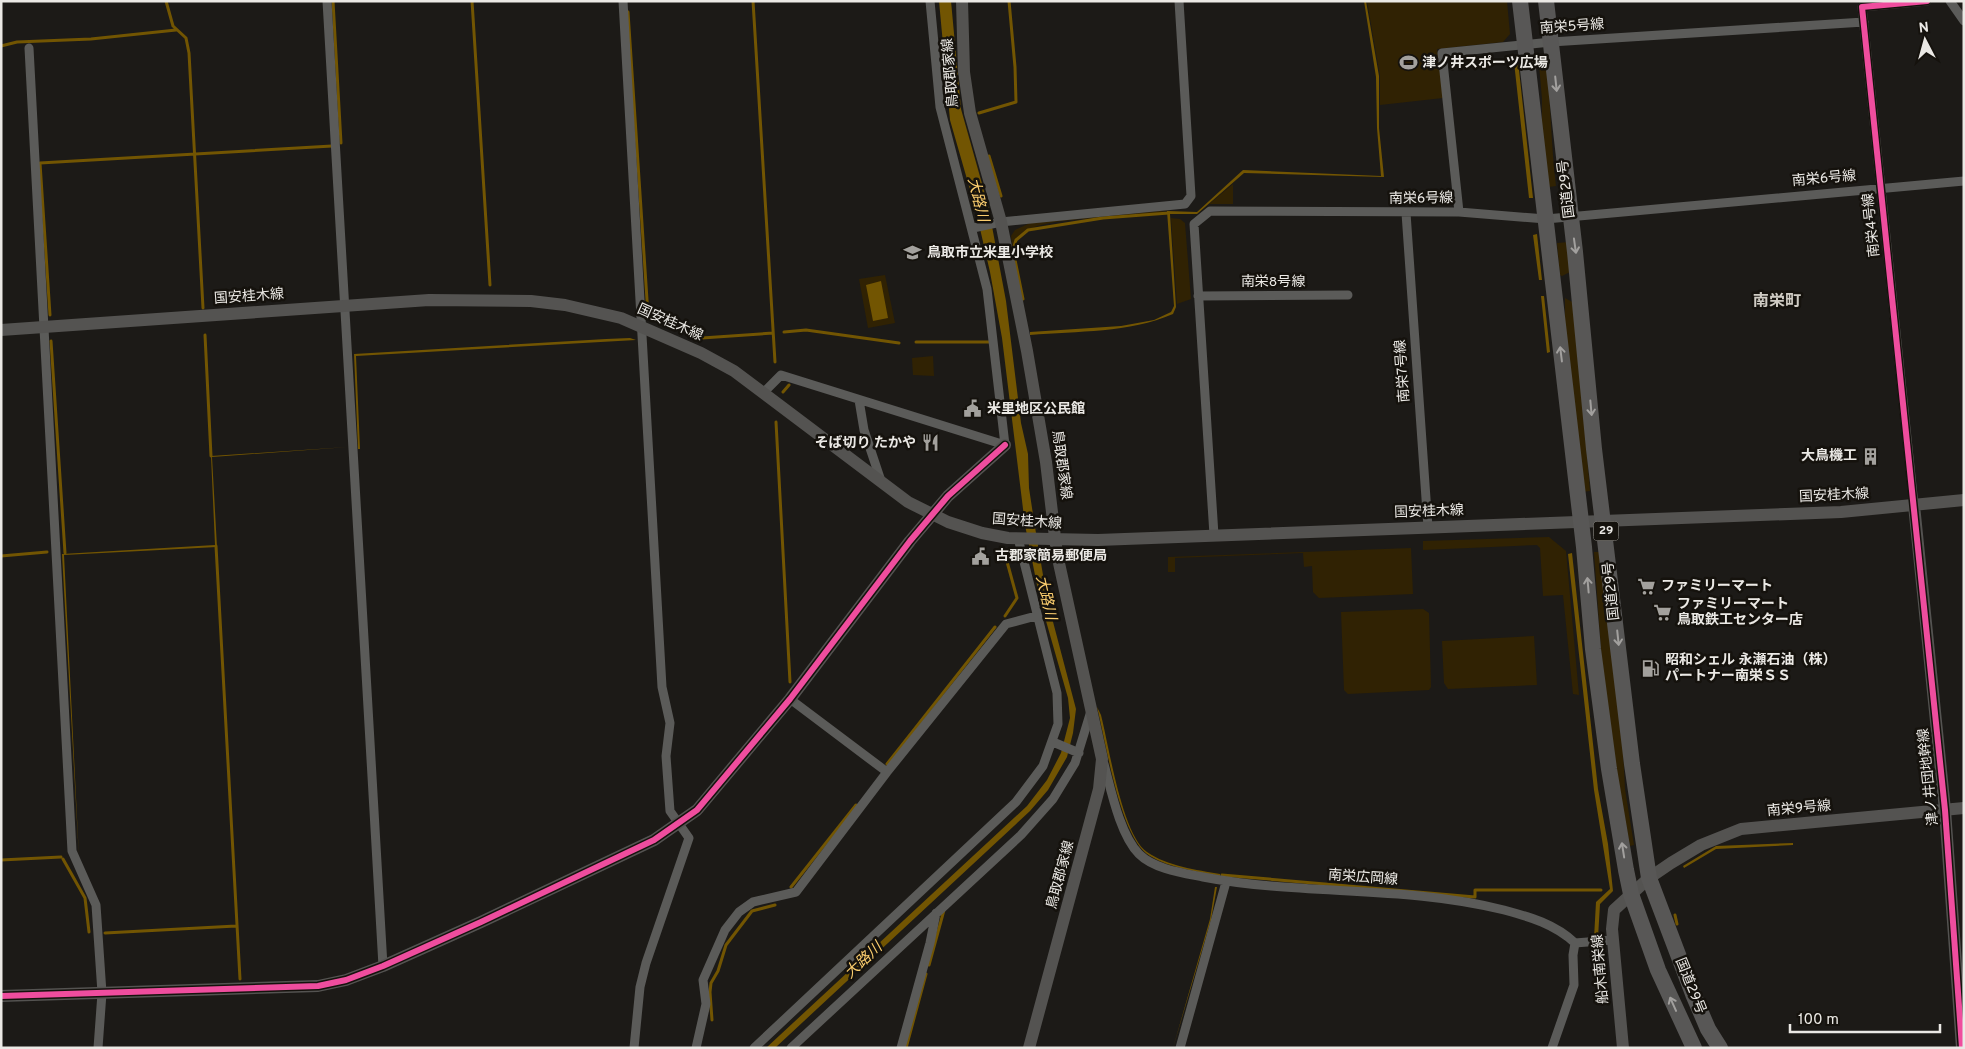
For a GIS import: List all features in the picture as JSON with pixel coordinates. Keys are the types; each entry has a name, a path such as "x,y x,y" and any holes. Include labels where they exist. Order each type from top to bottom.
{"highway":[{"name":"国道29号","path":"1520,1 1581,521 1601,711 1631,894 1658,970 1694,1048"},
{"name":"国道29号","path":"1546,1 1594,449 1632,764 1650,878 1693,994 1708,1029 1720,1048"}],"main road":[{"name":"鳥取郡家線","path":"962,1 964,72 970,113 998,223 1027,351 1046,462 1049,539 1102,759 1099,789 1029,1048"},
{"name":"国安桂木線","path":"1,330 346,304 429,300 531,301 593,311 622,318 701,353 734,371 882,484 908,502 932,515 982,533 1022,538 1214,535 1841,512 1964,500"},
{"path":"1,996 318,986 346,980 383,966 654,840 697,810 790,699 910,541 960,485 1005,445"},
{"name":"津ノ井団地幹線","path":"1914,505 1945,810 1962,1048"},
{"name":"南栄9号線","path":"1631,894 1650,878 1701,845 1741,829 1964,808"},
{"name":"船木南栄線","path":"1623,1048 1613,940 1614,910 1631,894"}],"street":[{"path":"327,1 383,966"},
{"path":"623,1 662,687 670,723 666,756 667,785 670,811 677,824 689,838 646,963 640,986 634,1048"},
{"path":"763,393 776,378 782,375 1005,445 987,289 973,228 948,144 940,107 930,1"},
{"path":"973,228 998,223 1185,204 1191,196 1179,1"},
{"name":"南栄4号線","path":"1914,505 1862,6 1927,1"},
{"path":"1950,1 1964,21"},
{"name":"南栄5号線","path":"1459,212 1442,53 1551,42 1864,22"},
{"path":"29,48 72,851 96,905 102,993 98,1048"},
{"name":"南栄6号線","path":"1214,535 1194,224 1210,211 1459,212 1546,219 1964,181"},
{"name":"南栄7号線","path":"1406,213 1428,527"},
{"name":"南栄8号線","path":"1198,296 1348,295"},
{"path":"859,400 864,430 882,484"},
{"path":"754,1048 1016,802 1037,776 1053,742 1058,724 1057,693 1036,616 1022,538"},
{"path":"696,1048 706,1004 704,980 725,930 739,912 753,902 796,892 887,772 1006,624 1036,616"},
{"path":"790,699 887,772"},
{"path":"791,1048 936,914 1041,813 1052,799 1079,753 1091,711"},
{"path":"1053,742 1079,753"},
{"name":"南栄広岡線","path":"1102,759 1130,844 1141,856 1181,873 1226,882 1402,894 1460,901 1538,921 1565,933 1576,943"},
{"path":"1180,1048 1226,882"},
{"path":"901,1048 930,944 936,914"},
{"path":"1552,1048 1574,984 1573,955 1576,943 1613,940"}],"shaded area":[{"name":"津ノ井スポーツ広場","path":"1367,1 1507,1 1510,34 1503,42 1437,49 1443,98 1380,105 1380,76"},
{"path":"1543,61 1546,62 1548,78 1556,186 1549,187 1542,137 1542,99 1539,65"},
{"path":"1233,184 1233,204 1209,204"},
{"path":"1169,210 1136,215 1071,220 1033,227 1018,237 1013,250 1011,236 1015,230 1030,223"},
{"path":"1171,218 1180,219 1185,223 1191,299 1177,304"},
{"path":"1569,242 1570,272 1562,276 1560,275 1557,243"},
{"path":"885,275 895,323 868,328 859,279"},
{"path":"1565,298 1574,303 1590,491 1582,492 1565,336"},
{"path":"933,356 934,376 913,375 912,358"},
{"path":"1549,537 1566,551 1579,695 1573,694 1563,595 1543,596 1540,548 1537,545 1423,550 1423,541"},
{"path":"1411,548 1413,594 1319,598 1313,592 1312,566 1304,567 1303,553 1175,558 1175,572 1168,572 1168,557"},
{"path":"1594,552 1601,552 1622,732 1625,789 1634,845 1630,846 1619,787 1602,663"},
{"path":"1423,609 1429,613 1431,687 1429,690 1348,694 1344,690 1341,612"},
{"path":"1534,636 1537,685 1448,689 1444,683 1442,641"}],"water":[{"name":"大路川","path":"939,1 951,1 961,109 988,205 1006,301 1021,423 1028,454 1029,488 1047,599 1076,709 1073,733 1067,757 1048,790 1030,811 775,1048 766,1048 1027,806 1047,780 1061,753 1070,718 1068,698 1040,600 1025,525 1002,338 990,272 975,207 950,120"},
{"path":"1364,1 1366,1 1379,76 1379,128 1384,177 1244,173 1197,214 1170,214 1176,307 1173,314 1139,325 1121,328 1030,335 1030,332 1121,326 1154,320 1171,312 1174,306 1167,211 1197,212 1243,170 1381,176 1377,128 1376,77"},
{"path":"1518,61 1533,198 1529,198 1514,62"},
{"path":"1537,234 1542,280 1539,280 1533,235"},
{"path":"881,281 888,318 873,321 866,285"},
{"path":"1541,296 1544,296 1550,352 1547,353"},
{"path":"630,338 636,340 356,356 360,449 358,449 354,354"},
{"path":"348,447 212,457 217,547 64,555 79,858 62,554 215,545 211,456"},
{"path":"1572,553 1598,789 1608,844 1613,891 1600,904 1598,938 1594,938 1596,902 1610,889 1594,790 1568,554"},
{"path":"1097,707 1101,715 1112,767 1124,809 1130,828 1138,843 1147,852 1164,861 1182,867 1220,874 1220,876 1166,864 1150,856 1139,846 1130,830 1122,811"},
{"path":"1793,843 1793,845 1716,849 1684,868 1683,866 1716,846"},
{"path":"1215,887 1217,887 1211,920 1173,1048 1210,919"}],"waterway":[{"path":"166,1 173,26 186,38 189,53 203,308"},
{"path":"333,1 341,143"},
{"path":"472,1 490,285"},
{"path":"753,1 775,362"},
{"path":"1009,1 1015,67"},
{"path":"628,12 648,315 702,338 773,333"},
{"path":"1,46 17,42 91,39 176,30"},
{"path":"979,113 1016,102 1015,67"},
{"path":"50,315 40,163 332,146"},
{"path":"989,156 1001,196"},
{"path":"1023,299 1013,250 1016,240 1028,230 1103,218 1169,213"},
{"path":"784,332 806,330 899,343"},
{"path":"205,335 211,456"},
{"path":"51,341 65,553"},
{"path":"916,342 989,342"},
{"path":"783,392 789,385"},
{"path":"776,422 790,682"},
{"path":"216,546 240,979"},
{"path":"1,556 47,552"},
{"path":"1005,616 1017,598 1006,558"},
{"path":"887,764 995,627"},
{"path":"791,887 856,805"},
{"path":"1,860 61,857"},
{"path":"63,859 85,898 89,932"},
{"path":"1222,875 1475,897 1475,890 1601,890"},
{"path":"712,1020 711,983 718,971 726,945 752,911 775,905"},
{"path":"929,965 944,910"},
{"path":"1675,915 1677,924"},
{"path":"105,933 236,926"},
{"path":"906,1048 926,974"}],"cycle path":[{"path":"1927,1 1862,7 1945,810 1962,1048"},
{"path":"1,996 318,986 346,980 383,966 481,922 654,840 697,810 790,699 910,541 948,496 1005,445"}],"place":[{"name":"津ノ井スポーツ広場","path":"1408,63"},
{"name":"鳥取市立米里小学校","path":"913,253"},
{"name":"米里地区公民館","path":"973,409"},
{"name":"そば切り たかや","path":"930,443"},
{"name":"大鳥機工","path":"1871,456"},
{"name":"古郡家簡易郵便局","path":"981,556"},
{"name":"ファミリーマート","path":"1647,586"},
{"name":"ファミリーマート 鳥取鉄工センター店","path":"1663,612"},
{"name":"昭和シェル 永瀬石油（株） パートナー南栄ＳＳ","path":"1651,668"}],"district":[{"name":"南栄町","path":"1777,302"}]}
